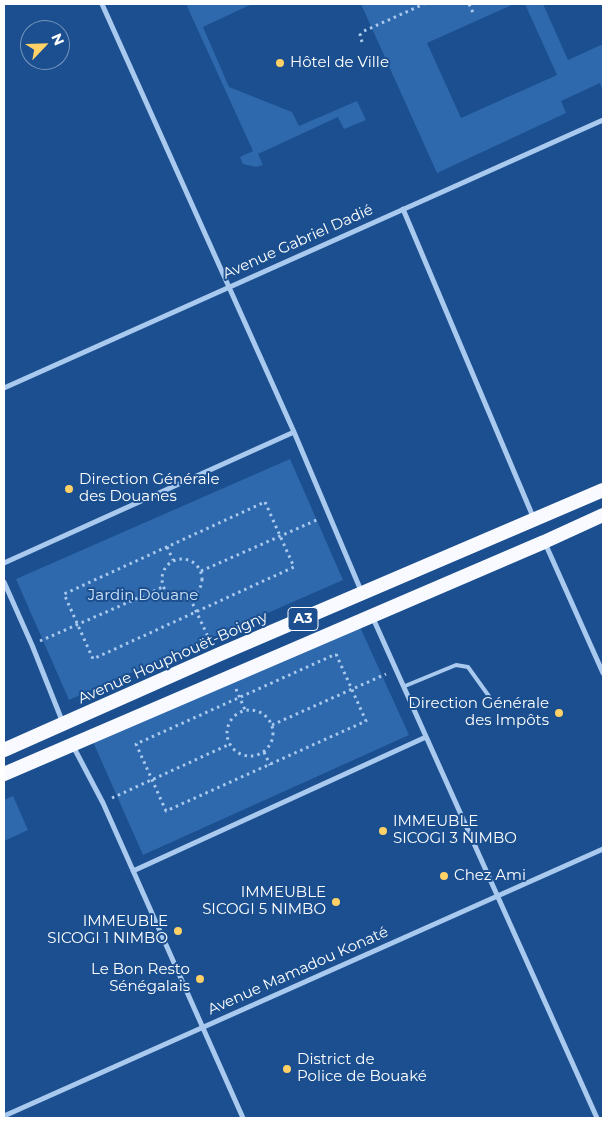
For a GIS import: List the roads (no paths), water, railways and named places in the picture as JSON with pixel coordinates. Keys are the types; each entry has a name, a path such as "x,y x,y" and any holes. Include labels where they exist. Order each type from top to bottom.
{"highway":[{"name":"Avenue Houphouët-Boigny","path":"4,750 216,656 603,490"},
{"name":"A3","path":"4,774 603,515"}],"street":[{"path":"102,4 294,432 363,594"},
{"name":"Avenue Gabriel Dadié","path":"4,388 603,120"},
{"path":"403,209 535,520"},
{"path":"4,563 294,432"},
{"path":"544,542 603,672"},
{"path":"4,582 64,724"},
{"path":"372,615 597,1118"},
{"path":"133,871 426,737"},
{"path":"72,744 103,802 243,1118"},
{"name":"Avenue Mamadou Konaté","path":"4,1116 603,849"}],"lane":[{"path":"404,686 456,665 468,667 491,699"}],"place":[{"name":"Hôtel de Ville","path":"280,63"},
{"name":"Direction Générale des Douanes","path":"69,489"},
{"name":"Direction Générale des Impôts","path":"559,713"},
{"name":"IMMEUBLE SICOGI 3 NIMBO","path":"383,831"},
{"name":"Chez Ami","path":"444,876"},
{"name":"IMMEUBLE SICOGI 5 NIMBO","path":"336,902"},
{"name":"IMMEUBLE SICOGI 1 NIMBO","path":"178,931"},
{"name":"Le Bon Resto Sénégalais","path":"200,979"},
{"name":"District de Police de Bouaké","path":"287,1069"}],"park label":[{"name":"Jardin Douane","path":"143,596"}]}
